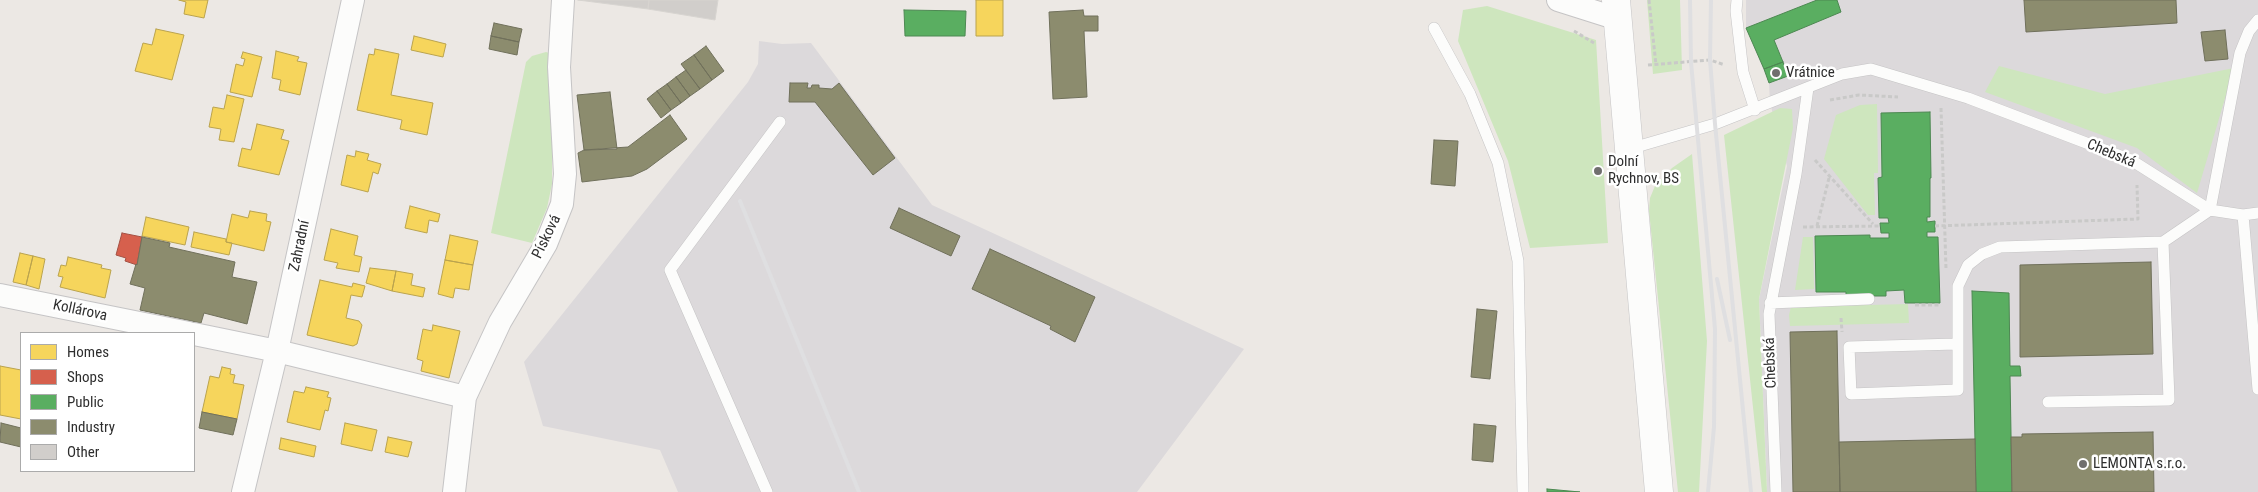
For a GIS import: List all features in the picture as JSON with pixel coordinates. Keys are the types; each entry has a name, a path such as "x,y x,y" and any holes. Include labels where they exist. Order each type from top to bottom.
{"street":[{"name":"Zahradní","path":"243,492 277,351 353,0"},
{"name":"Písková","path":"454,492 465,398 500,322 546,244 562,204 565,168 559,67 563,0"},
{"path":"1558,0 1617,9 1659,492"},
{"name":"Kollárova","path":"0,295 184,332"},
{"path":"195,334 277,351 465,398"}],"lane":[{"path":"1737,0 1736,11 1743,72 1755,110"},
{"path":"1956,344 1849,347 1851,394 1958,390 1956,344 1958,286 1968,265 1982,254 2000,247 2163,242 2210,210 2240,53 2249,31 2258,20"},
{"path":"1434,28 1470,94 1498,163 1518,261 1523,492"},
{"name":"Chebská","path":"1629,149 1698,130 1755,110 1842,74 1871,69 1968,98 2131,160 2210,210 2243,215 2258,213"},
{"name":"Chebská","path":"1776,492 1769,314 1796,174 1808,88"},
{"path":"767,492 670,270 780,122"},
{"path":"2243,215 2258,388"},
{"path":"2048,402 2169,400 2163,242"},
{"path":"1770,302 1869,299"}],"path":[{"path":"1650,0 1656,65"},
{"path":"1622,67 1710,60 1743,72"},
{"path":"1825,102 1837,97 1859,95 1904,97"},
{"path":"1937,104 1943,110 1945,226"},
{"path":"1812,157 1873,225"},
{"path":"1935,226 2138,219 2136,164"},
{"path":"1817,226 1829,178"},
{"path":"1800,228 1817,226 1880,226"},
{"path":"1915,305 1947,304"}],"shaded area":[{"path":"1746,0 2258,0 2258,492 1767,492 1759,299 1787,166 1770,103 1769,83 1746,28"},
{"path":"759,41 782,44 811,43 932,205 1244,349 1137,492 678,492 660,450 543,426 524,362 748,82 758,64"}],"green space":[{"path":"1647,0 1680,0 1682,70 1653,74"},
{"path":"1487,6 1596,40 1608,243 1530,248 1508,161 1458,41 1463,10"},
{"path":"546,52 552,54 552,184 547,208 532,243 491,233 526,62 532,56"},
{"path":"1999,66 2105,94 2234,68 2197,193 2137,148 1985,92"},
{"path":"1877,104 1878,173 1874,173 1875,215 1868,215 1824,159 1836,115 1860,105"},
{"path":"1780,108 1792,109 1793,128 1759,299 1767,492 1762,492 1724,135"},
{"path":"1692,154 1707,341 1699,492 1678,492 1649,211 1650,198 1655,186 1672,168"},
{"path":"1803,237 1813,237 1814,289 1795,290"},
{"path":"1908,304 1909,323 1790,326 1789,315 1791,307"}],"building: Homes":[{"path":"179,0 208,0 204,18 184,14 186,2"},
{"path":"976,0 1003,0 1003,36 976,36"},
{"path":"156,29 184,35 172,80 135,71 143,43 152,45"},
{"path":"414,36 446,44 443,57 411,50"},
{"path":"375,49 399,54 391,95 433,103 427,135 400,129 402,120 357,110 369,54 374,55"},
{"path":"276,51 299,57 297,61 307,63 300,95 279,90 281,80 272,78"},
{"path":"243,52 262,57 252,97 230,92 236,64 243,66 245,59 241,58"},
{"path":"227,95 244,99 234,142 219,140 221,129 209,127 213,107 224,109"},
{"path":"257,124 284,130 281,139 289,141 279,175 238,166 242,148 251,150"},
{"path":"356,151 369,154 367,160 381,164 378,174 373,172 368,192 341,185 347,155 355,157"},
{"path":"410,206 440,214 438,222 429,220 427,233 405,228"},
{"path":"250,211 267,214 266,221 271,222 264,251 226,242 232,214 248,218"},
{"path":"146,217 189,227 185,245 142,236"},
{"path":"331,229 358,236 354,255 362,257 359,272 336,268 338,263 324,260"},
{"path":"194,232 226,239 226,242 232,243 229,255 191,247"},
{"path":"450,235 478,241 473,265 445,260"},
{"path":"20,253 33,256 26,285 13,282"},
{"path":"33,256 45,259 39,289 26,285"},
{"path":"68,257 102,265 101,268 111,270 105,298 60,287 63,277 58,276 61,265 66,266"},
{"path":"445,260 473,265 469,290 455,288 453,298 438,294"},
{"path":"370,268 396,271 392,291 366,283"},
{"path":"396,271 413,274 411,285 425,288 423,297 392,291"},
{"path":"320,280 352,287 353,283 365,286 362,297 351,295 346,318 359,321 362,325 357,344 353,346 307,335"},
{"path":"433,325 460,331 449,378 421,371 423,361 417,359 423,329 432,331"},
{"path":"0,366 20,370 20,419 0,415"},
{"path":"222,367 231,369 230,374 235,375 233,383 244,385 237,419 202,412 210,376 219,378"},
{"path":"306,387 329,392 327,397 331,398 328,411 325,410 320,430 287,422 294,391 304,393"},
{"path":"345,423 377,430 372,451 341,444"},
{"path":"388,437 412,442 408,457 385,452"},
{"path":"281,438 316,446 314,457 279,449"}],"building: Shops":[{"path":"122,233 142,237 137,265 125,261 126,258 116,255"}],"building: Public":[{"path":"1817,0 1837,0 1841,12 1774,40 1783,62 1764,69 1746,28"},
{"path":"904,10 966,11 965,36 905,36"},
{"name":"Vrátnice","path":"1783,62 1788,76 1769,83 1764,69"},
{"path":"1930,112 1930,217 1927,217 1927,222 1935,221 1935,232 1927,232 1927,237 1938,237 1940,303 1905,303 1904,290 1886,291 1886,296 1846,296 1846,292 1816,292 1815,236 1870,235 1870,238 1889,238 1889,233 1881,233 1880,223 1889,223 1888,218 1879,218 1878,178 1882,177 1881,113"},
{"path":"1972,291 2009,293 2010,366 2020,366 2021,376 2010,376 2012,492 1976,492"},
{"path":"1547,489 1580,492 1547,492"}],"building: Industry":[{"path":"2024,0 2176,0 2177,23 2026,32"},
{"path":"1083,10 1084,16 1098,16 1098,31 1084,31 1087,97 1053,99 1049,12"},
{"path":"494,23 522,29 519,42 491,36"},
{"path":"2225,30 2228,59 2205,61 2201,32"},
{"path":"491,36 519,42 517,55 489,49"},
{"path":"706,46 724,71 712,80 694,55"},
{"path":"694,55 712,80 700,89 681,64"},
{"path":"686,70 700,89 690,96 676,77"},
{"path":"676,77 690,96 681,103 667,84"},
{"path":"790,83 808,83 807,88 811,88 812,85 819,85 819,88 832,89 839,83 895,158 873,175 815,102 789,102"},
{"path":"667,84 681,103 671,110 657,91"},
{"path":"657,91 671,110 661,118 647,99"},
{"path":"610,92 617,149 584,150 577,95"},
{"path":"670,115 687,139 647,169 632,176 582,182 578,153 584,150 628,147"},
{"path":"1434,140 1458,141 1455,186 1431,184"},
{"path":"899,208 960,236 951,256 890,228"},
{"path":"142,237 170,243 169,247 235,262 232,277 257,282 247,324 204,313 201,323 140,310 145,288 130,284 137,265"},
{"path":"990,249 1095,297 1075,342 1050,329 1051,326 972,289"},
{"path":"2151,262 2153,354 2020,357 2020,265"},
{"path":"1477,309 1497,311 1490,379 1471,377"},
{"path":"1837,331 1840,492 1793,492 1790,332"},
{"path":"202,412 237,419 233,435 199,428"},
{"path":"1,423 20,428 20,447 0,442"},
{"path":"1474,424 1496,426 1493,462 1472,460"},
{"name":"LEMONTA s.r.o.","path":"2153,432 2154,492 2012,492 2011,437 2022,437 2022,434"},
{"path":"1975,439 1976,492 1840,492 1839,442"}],"building: Other":[{"path":"578,0 649,0 648,9"},
{"path":"649,0 718,0 715,20 648,9"}],"railway":[{"path":"1690,0 1691,62 1715,329 1714,427 1708,492"},
{"path":"1711,0 1710,60 1715,124 1751,492"},
{"path":"740,201 859,492"},
{"path":"1717,279 1730,340"}],"place":[{"name":"Vrátnice","path":"1776,73"},
{"name":"Dolní Rychnov, BS","path":"1598,171"},
{"name":"LEMONTA s.r.o.","path":"2083,464"}]}
